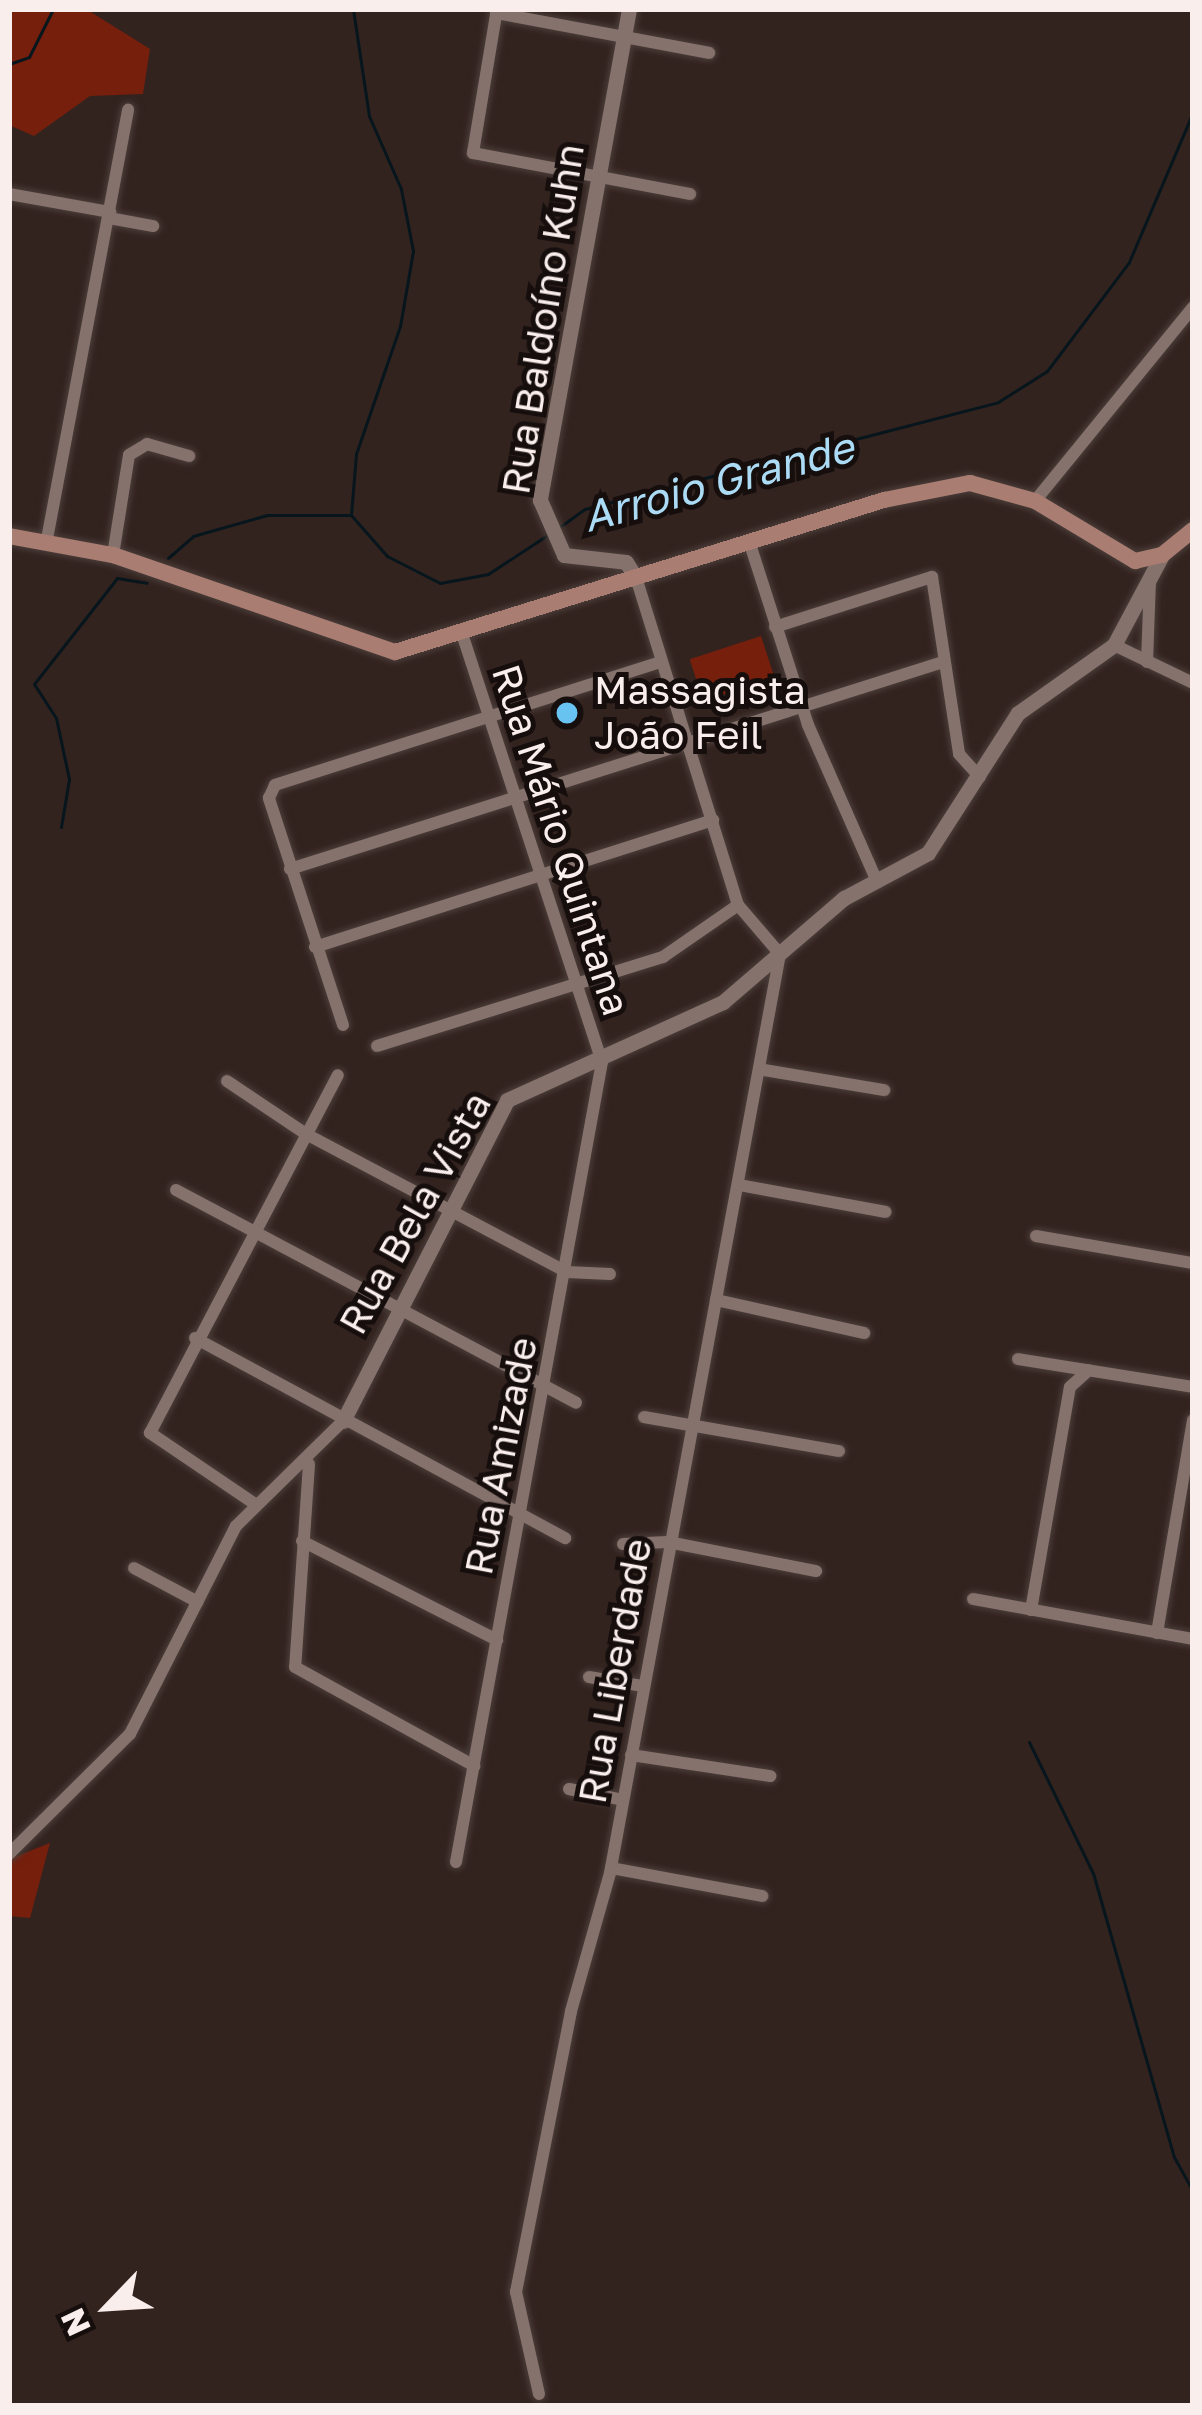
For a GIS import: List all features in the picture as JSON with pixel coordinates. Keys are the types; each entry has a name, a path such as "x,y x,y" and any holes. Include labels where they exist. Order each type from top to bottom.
{"main road":[{"path":"9,536 47,539 113,555 373,650 463,637 748,541 970,483 1035,501 1135,561 1162,555"},
{"name":"Rua Bela Vista","path":"1162,555 1193,530"}],"street":[{"name":"Rua Baldoíno Kuhn","path":"628,9 540,500 560,548 626,562 636,578"},
{"path":"690,194 473,153 496,11 709,53"},
{"path":"47,539 128,110"},
{"path":"9,194 153,226"},
{"path":"1035,501 1193,307"},
{"path":"113,555 128,454 147,444 189,456"},
{"path":"748,541 801,706 876,879"},
{"name":"Rua Bela Vista","path":"9,1854 130,1734 255,1504 309,1464 343,1421 448,1207 507,1100 602,1062 723,1002 876,879 928,853 1018,712 1114,645 1162,555"},
{"path":"1147,662 1150,574"},
{"path":"775,627 932,577 958,754 980,777"},
{"path":"636,578 738,905 780,954"},
{"name":"Rua Mário Quintana","path":"463,637 537,879 602,1062"},
{"path":"1114,645 1193,683"},
{"path":"343,1025 269,798 284,781 660,662"},
{"path":"290,868 943,662"},
{"path":"315,947 713,820"},
{"path":"377,1046 577,988 697,942 738,905"},
{"name":"Rua Liberdade","path":"539,2394 516,2292 571,2011 611,1868 668,1542 764,1070 780,954"},
{"name":"Rua Amizade","path":"456,1862 602,1062"},
{"path":"764,1070 884,1090"},
{"path":"255,1504 152,1441 195,1338 338,1075"},
{"path":"227,1081 306,1134 567,1272 610,1274"},
{"path":"739,1185 886,1212"},
{"path":"176,1190 544,1391 576,1403"},
{"path":"1036,1236 1193,1262"},
{"path":"716,1300 864,1333"},
{"path":"195,1338 520,1521 565,1538"},
{"path":"1018,1359 1193,1387"},
{"path":"1030,1610 1070,1387 1089,1370"},
{"path":"644,1417 838,1451"},
{"path":"1157,1633 1193,1420"},
{"path":"309,1464 295,1667 474,1766"},
{"path":"1177,1510 1193,1513"},
{"path":"302,1540 497,1640"},
{"path":"622,1544 668,1542 816,1571"},
{"path":"134,1568 198,1602"},
{"path":"973,1599 1193,1640"},
{"path":"590,1677 643,1686"},
{"path":"631,1755 770,1776"},
{"path":"569,1789 623,1801"},
{"path":"611,1868 762,1896"}],"shaded area":[{"path":"9,9 86,9 150,49 143,94 90,96 34,136 9,125"},
{"path":"761,636 775,678 703,701 690,659"},
{"path":"50,1843 30,1918 9,1916 9,1859"}],"waterway":[{"name":"Arroio Grande","path":"9,64 29,57 53,9"},
{"name":"Arroio Grande","path":"353,9 369,116 401,189 413,251 400,326 356,454 351,515 387,556 440,583 488,574 549,534"},
{"name":"Arroio Grande","path":"557,529 585,509 998,402 1047,371 1129,262 1193,112"},
{"path":"168,558 193,536 267,515 351,515"},
{"path":"61,827 69,779 56,718 34,684 117,578 147,583"},
{"path":"1029,1742 1093,1873 1174,2157 1193,2191"}],"place":[{"name":"Massagista João Feil","path":"567,713"}]}
